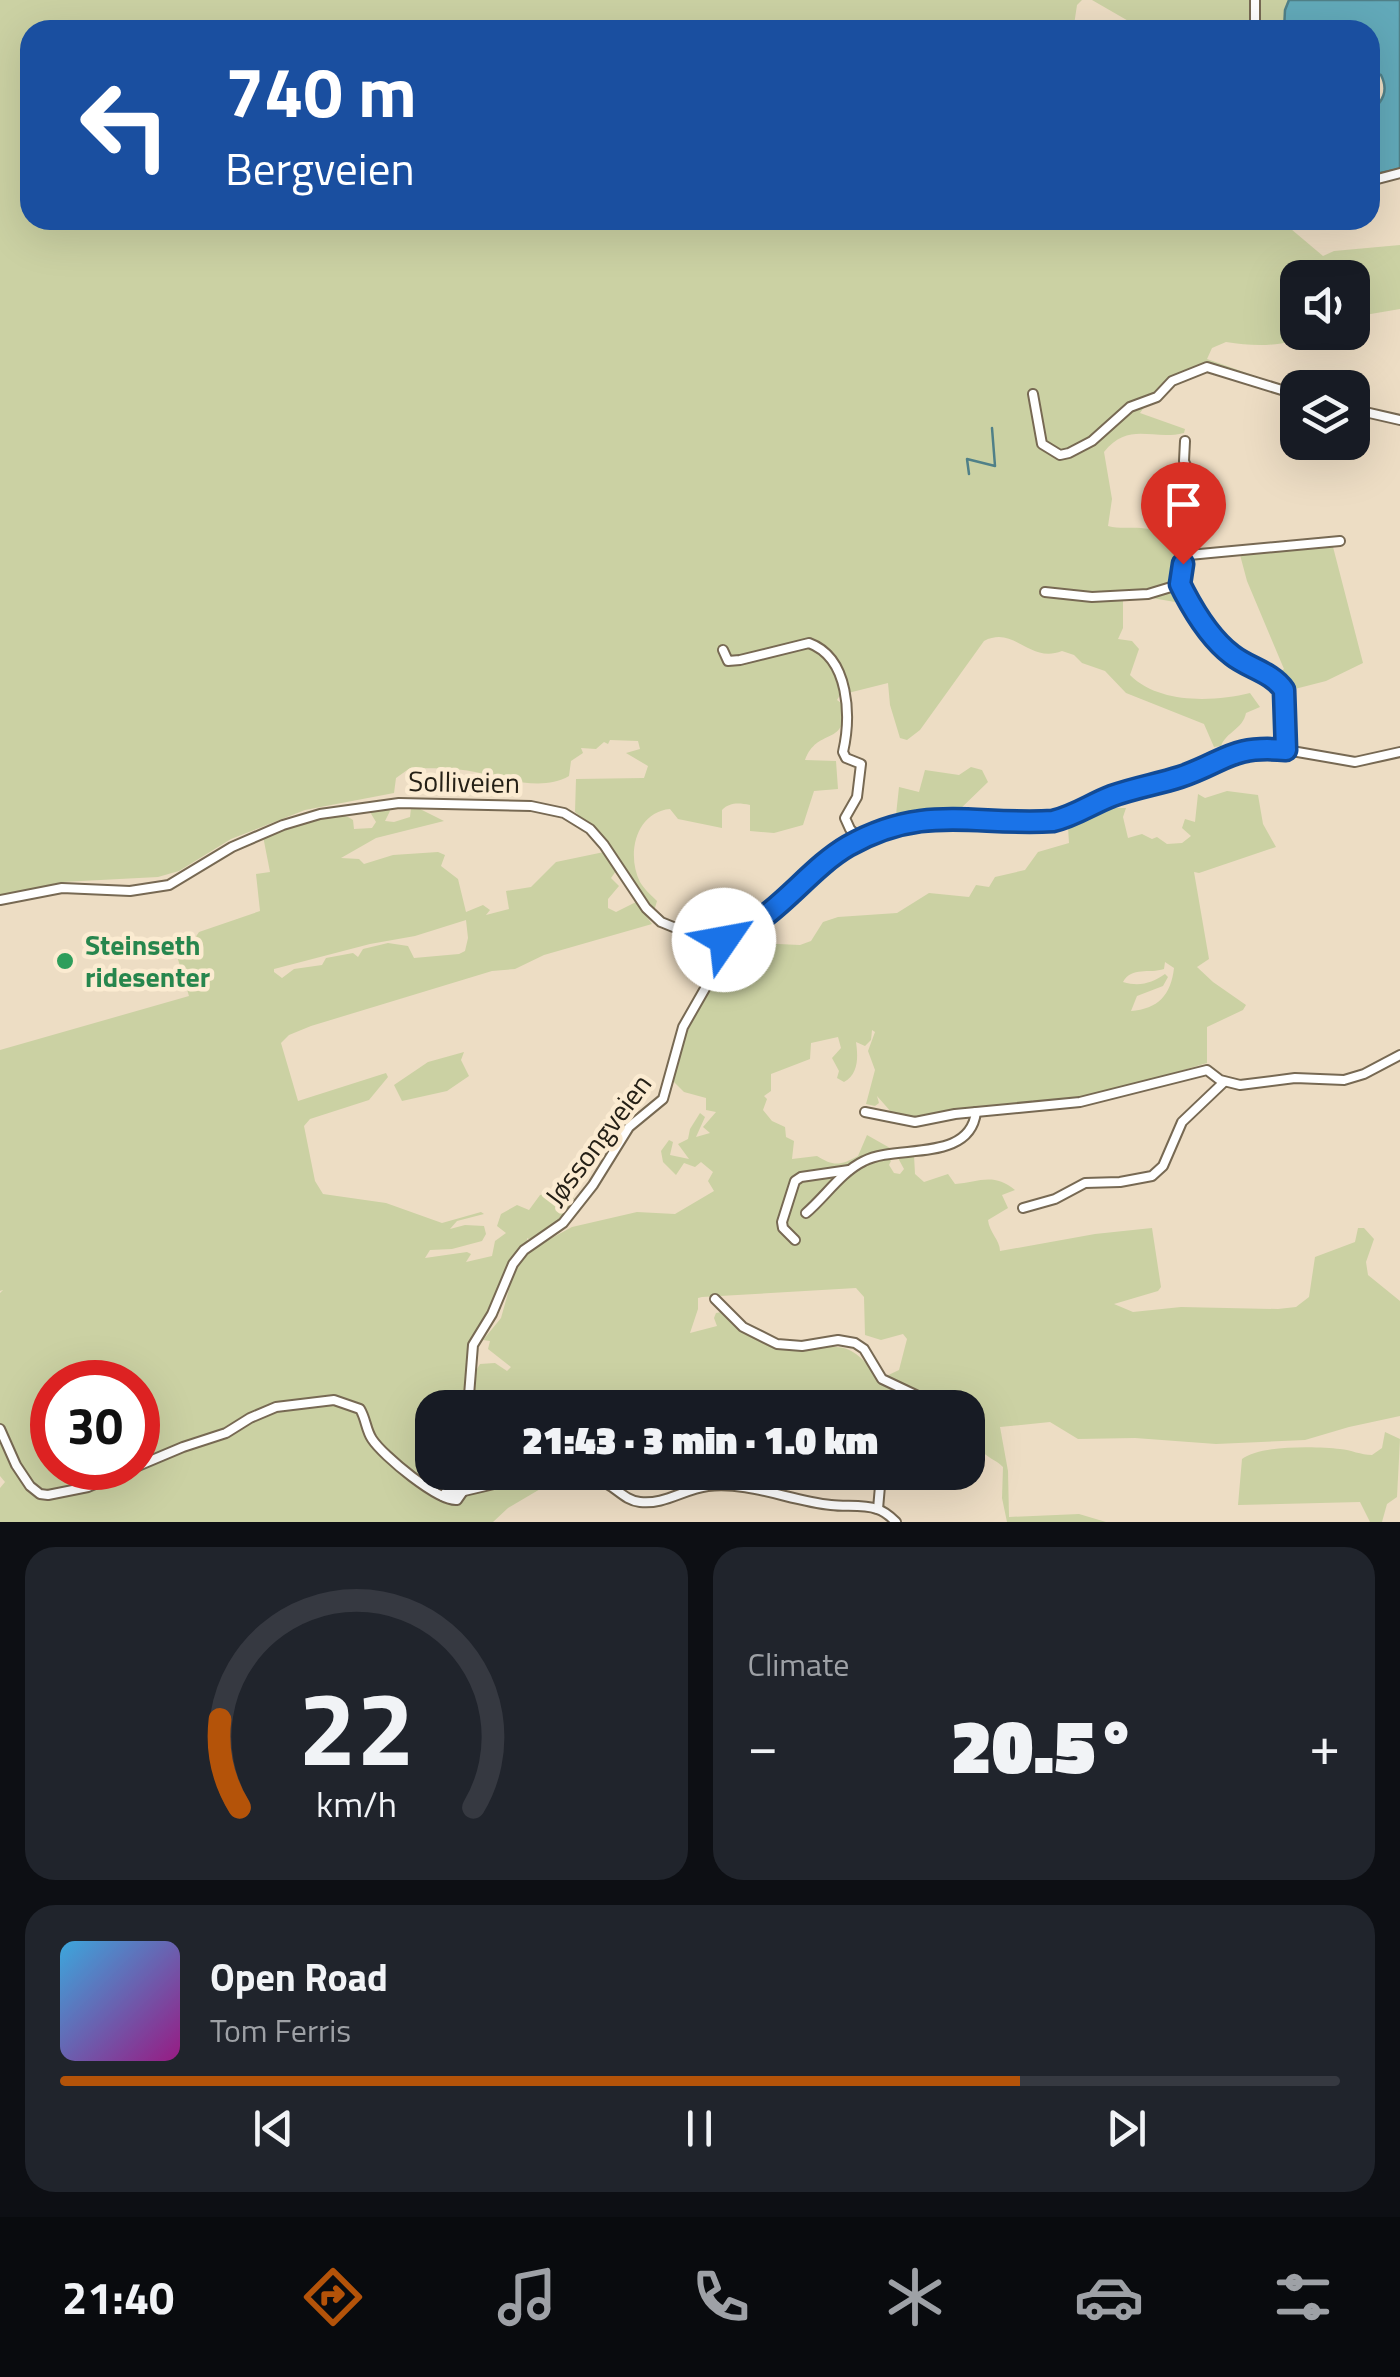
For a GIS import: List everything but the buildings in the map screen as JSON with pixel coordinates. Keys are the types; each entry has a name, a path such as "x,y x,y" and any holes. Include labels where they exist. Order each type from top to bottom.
{"street":[{"path":"1033,394 1042,444 1060,455 1092,441 1130,408 1157,397 1172,380 1207,368 1280,390"},
{"path":"1370,412 1400,420"},
{"path":"1186,441 1184,461 1202,503 1180,584 1228,652 1274,678 1284,690 1286,750"},
{"path":"1189,555 1340,541"},
{"path":"1045,592 1092,597 1148,594 1180,584"},
{"path":"723,650 728,661 809,643 826,655 844,690 847,725 843,752 846,758 861,764 857,797 846,818 861,840"},
{"path":"724,937 752,924 832,856 861,840 919,819 1053,821 1114,795 1183,776 1226,754 1258,748 1355,762 1400,752"},
{"name":"Solliveien","path":"0,900 62,888 130,891 169,884 232,847 320,814 399,803 530,806 564,813 590,829 660,922 688,933 724,937"},
{"name":"Jøssongveien","path":"469,1390 473,1345 492,1314 513,1264 524,1250 563,1223 629,1127 663,1100 670,1086 683,1027 707,984 724,937"},
{"path":"865,1112 915,1122 1080,1102 1202,1070 1224,1082 1240,1085 1295,1078 1344,1080 1400,1054"},
{"path":"1023,1208 1055,1199 1085,1183 1152,1176 1162,1166 1182,1122 1224,1082"},
{"path":"806,1213 850,1170 877,1156 958,1140 972,1129 976,1112"},
{"path":"796,1240 782,1222 795,1181 850,1170"},
{"path":"715,1299 743,1327 778,1344 802,1346 838,1340 859,1345 882,1379 905,1390"},
{"path":"0,1429 30,1486 48,1495 88,1487 226,1433 276,1408 308,1402 343,1402 360,1409 369,1435 383,1451 429,1490 443,1496 494,1484 600,1480 622,1496 645,1503 699,1488 725,1486 828,1505 878,1509 896,1522"},
{"path":"443,1496 447,1490"},
{"path":"878,1509 880,1490"}],"green space":[{"path":"0,0 1082,0 1075,20 20,20 20,230 1292,230 1323,256 1334,251 1400,245 1400,309 1370,314 1370,260 1280,260 1280,343 1226,342 1212,348 1207,359 1280,385 1280,395 1229,375 1198,372 1163,390 1140,413 1185,429 1184,433 1132,434 1104,452 1112,499 1108,526 1153,530 1162,535 1173,550 1181,591 1175,602 1123,593 1123,628 1118,639 1132,641 1139,649 1130,675 1171,696 1203,699 1250,693 1260,707 1246,713 1221,746 1214,747 1204,724 1126,693 1105,671 1082,663 1074,655 1062,651 1040,653 995,637 984,641 920,730 907,740 900,738 888,683 840,695 837,700 844,705 841,727 817,743 805,760 836,761 838,789 814,791 803,825 774,833 750,831 750,805 738,804 722,810 722,828 678,819 670,809 649,818 637,836 634,859 640,882 657,901 654,911 600,835 575,812 576,779 644,778 648,766 626,753 640,749 638,741 610,740 596,749 581,748 583,753 571,761 569,776 547,783 459,769 410,768 396,778 394,793 305,810 231,839 179,871 158,877 62,882 0,896"},
{"path":"1092,0 1289,0 1284,20 1127,20"},
{"path":"1332,543 1363,663 1326,681 1287,691 1275,676 1284,669 1247,581 1239,551"},
{"path":"971,767 982,770 988,782 957,812 924,813 916,809 909,815 896,815 899,787 919,792 925,770 959,775"},
{"path":"1227,791 1258,795 1263,824 1276,847 1194,872 1209,959 1197,967 1246,1005 1207,1027 1207,1063 1100,1095 907,1117 892,1113 877,1096 879,1103 875,1106 866,1104 875,1070 868,1051 875,1032 872,1030 871,1040 865,1046 856,1042 855,1070 849,1079 844,1082 837,1078 839,1071 832,1058 841,1048 838,1037 811,1043 810,1059 771,1074 771,1091 764,1096 767,1099 763,1110 772,1121 785,1127 786,1137 794,1141 792,1159 817,1156 832,1163 846,1162 858,1156 867,1135 890,1148 883,1152 894,1173 900,1174 904,1169 898,1158 914,1155 915,1174 924,1182 948,1174 955,1184 986,1180 1007,1184 1015,1190 1002,1195 1008,1208 988,1220 1000,1251 1152,1228 1161,1287 1114,1304 1133,1312 1181,1307 1296,1307 1309,1297 1315,1257 1355,1242 1358,1228 1364,1228 1374,1239 1366,1262 1368,1275 1400,1301 1400,1416 1305,1440 1216,1444 1135,1438 1078,1439 1050,1422 1000,1427 1008,1471 1009,1517 1079,1514 1106,1522 1007,1522 1002,1498 1003,1467 985,1454 985,1390 467,1390 477,1347 477,1369 480,1364 495,1363 507,1371 511,1367 488,1349 490,1341 483,1340 501,1318 522,1256 572,1227 637,1212 675,1214 714,1191 708,1181 713,1172 701,1162 695,1167 684,1163 676,1175 663,1162 661,1151 669,1140 673,1142 670,1155 689,1159 678,1144 688,1139 700,1113 705,1117 696,1137 710,1133 703,1127 716,1112 706,1110 706,1098 684,1092 673,1081 688,1022 724,951 734,947 734,942 800,945 811,941 823,922 838,917 897,913 929,893 969,897 976,885 989,887 995,877 1025,870 1038,852 1069,843 1068,827 1107,808 1126,808 1123,817 1128,838 1142,834 1167,844 1182,843 1191,836 1182,828 1185,819 1195,822 1198,794 1205,798","holes":["1165,962 1174,968 1162,999 1131,1011 1137,996 1163,986 1168,977 1165,974 1150,982 1123,982 1136,972 1164,969","856,1288 864,1297 865,1335 881,1340 903,1334 907,1339 899,1370 880,1379 849,1350 781,1344 721,1312 714,1318 717,1326 690,1333 698,1298"]},
{"path":"416,807 444,821 376,838 341,858 359,859 364,864 393,855 438,852 445,855 441,866 458,879 466,912 483,905 490,910 486,915 509,909 506,891 531,887 556,862 604,852 616,871 611,878 619,886 608,899 608,908 616,912 636,902 652,924 544,955 515,969 492,971 311,1026 289,1035 281,1043 298,1101 386,1073 388,1077 369,1100 310,1119 304,1126 315,1181 323,1194 386,1203 442,1223 484,1214 457,1221 450,1229 484,1226 486,1234 482,1241 430,1250 425,1258 467,1252 471,1254 466,1262 492,1256 495,1241 506,1233 497,1226 501,1214 517,1205 529,1210 540,1195 551,1192 558,1200 564,1194 574,1198 564,1216 532,1241 527,1238 528,1244 509,1262 467,1359 466,1390 415,1390 415,1490 539,1490 493,1522 0,1522 0,1488 5,1482 0,1476 0,1050 189,996 174,946 193,941 199,932 260,911 256,874 270,872 263,836 309,819 344,816 353,820 354,829 372,828 376,822 370,812 388,808 385,821 394,822 410,817 411,808","holes":["466,920 468,938 465,951 459,954 414,958 408,946 388,943 363,949 358,957 353,953 326,958 322,965 294,969 282,978 274,972"]},
{"path":"464,1052 461,1060 469,1076 447,1091 402,1101 394,1085 428,1062"},
{"path":"1385,1432 1400,1439 1397,1497 1387,1504 1382,1522 1370,1522 1360,1502 1238,1505 1242,1459 1251,1454 1303,1447 1372,1455 1382,1448"}],"water":[{"path":"1289,0 1400,0 1400,169 1380,173 1380,101 1384,86 1380,75 1380,20 1284,20"}],"waterway":[{"path":"969,474 967,459 995,466 992,428"}],"place":[{"name":"Steinseth ridesenter","path":"65,961"}],"route":[{"path":"724,940 752,924 832,856 900,823 932,818 1053,821 1114,795 1183,776 1226,754 1258,748 1286,750 1284,690 1274,678 1228,652 1214,636 1180,584 1183,564"}]}
